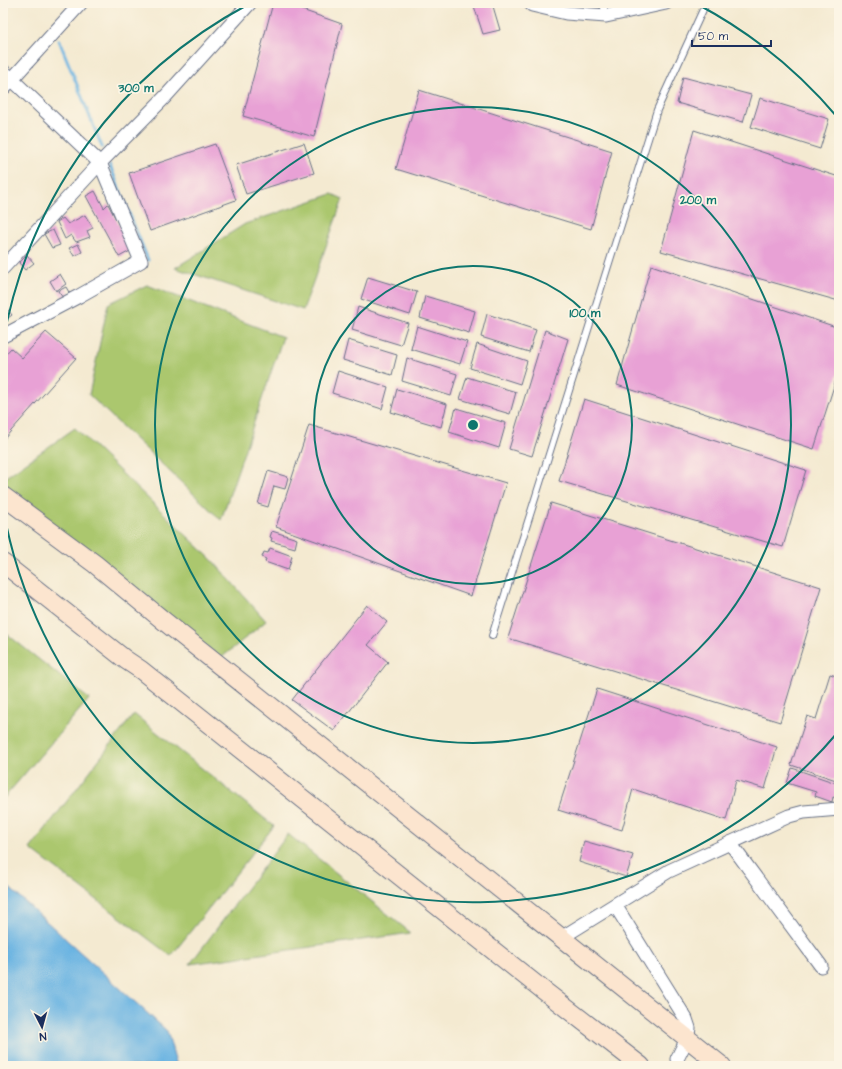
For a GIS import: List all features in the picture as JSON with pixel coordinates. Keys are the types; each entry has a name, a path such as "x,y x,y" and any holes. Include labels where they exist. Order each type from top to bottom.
{"street":[{"path":"3,336 141,261 100,163 6,80 81,3"},
{"path":"3,268 100,163 165,97 250,3"},
{"path":"530,3 532,5 566,13 606,16 666,3"},
{"path":"3,496 95,564 164,622 722,1066"},
{"path":"3,563 126,660 141,670 543,990 641,1066"},
{"path":"561,938 669,871 789,816 804,812 839,809"},
{"path":"730,843 821,966"},
{"path":"616,905 686,1019 689,1028 687,1039 677,1059"}],"lane":[{"path":"603,3 606,16"},
{"path":"492,636 657,110 706,3"}],"green space":[{"path":"332,194 343,199 303,310 175,268 245,224"},
{"path":"147,285 283,337 221,520 89,395 108,304"},
{"path":"75,428 212,560 266,621 221,658 3,487 3,479"},
{"path":"3,631 89,699 3,799"},
{"path":"134,714 274,826 171,956 30,849"},
{"path":"288,834 411,933 190,964"}],"water":[{"path":"3,882 167,1031 177,1066 10,1066 3,1059"}],"building":[{"path":"273,3 282,3 342,24 314,137 243,116"},
{"path":"473,3 492,3 500,30 483,34"},
{"path":"683,77 751,95 743,122 677,103"},
{"path":"419,90 612,151 591,229 396,169"},
{"path":"760,98 829,119 820,149 751,127"},
{"path":"694,130 839,177 839,301 661,251"},
{"path":"304,143 314,173 246,194 236,165"},
{"path":"215,144 236,200 150,231 129,173"},
{"path":"95,191 104,208 108,204 132,250 119,257 86,196"},
{"path":"85,215 93,228 87,231 90,237 76,242 71,235 65,239 57,222 63,218 68,224"},
{"path":"53,230 60,245 52,248 44,234"},
{"path":"78,244 82,252 74,256 69,248"},
{"path":"27,255 34,263 25,270 19,263"},
{"path":"651,265 839,328 839,370 814,449 617,385"},
{"path":"60,274 66,284 56,291 50,281"},
{"path":"368,277 417,292 410,315 361,299"},
{"path":"66,287 70,294 63,298 58,291"},
{"path":"425,296 475,311 469,333 420,318"},
{"path":"4,305 12,315 3,322 3,306"},
{"path":"358,307 408,323 401,345 352,330"},
{"path":"487,314 536,330 529,352 481,337"},
{"path":"417,326 467,342 460,364 411,349"},
{"path":"545,330 568,339 532,456 509,449"},
{"path":"46,332 76,358 3,440 3,357 11,348 22,358"},
{"path":"348,340 397,355 392,375 343,360"},
{"path":"477,344 527,361 520,384 470,368"},
{"path":"407,358 457,374 451,396 402,381"},
{"path":"338,371 388,387 382,409 332,393"},
{"path":"467,377 516,392 510,414 460,399"},
{"path":"397,389 447,404 441,427 391,412"},
{"path":"584,399 806,470 783,547 559,481"},
{"path":"456,408 506,423 499,448 449,432"},
{"path":"309,425 506,483 471,596 276,527"},
{"path":"268,471 288,477 285,489 274,486 268,507 258,504"},
{"path":"551,503 821,587 780,722 508,638"},
{"path":"272,531 297,539 295,548 271,541 272,538 270,537"},
{"path":"270,548 292,556 288,570 265,562 266,559 262,557 264,552 268,553"},
{"path":"367,605 387,622 368,645 388,662 334,731 292,700"},
{"path":"830,674 839,677 839,781 791,765 807,716 816,719"},
{"path":"597,689 777,747 765,789 736,780 726,820 633,789 622,830 558,810"},
{"path":"792,768 839,784 839,799 833,797 832,802 815,796 816,792 787,783"},
{"path":"584,841 633,855 626,877 579,862"}],"waterway":[{"path":"59,40 102,147"},
{"path":"110,166 148,260"}]}
